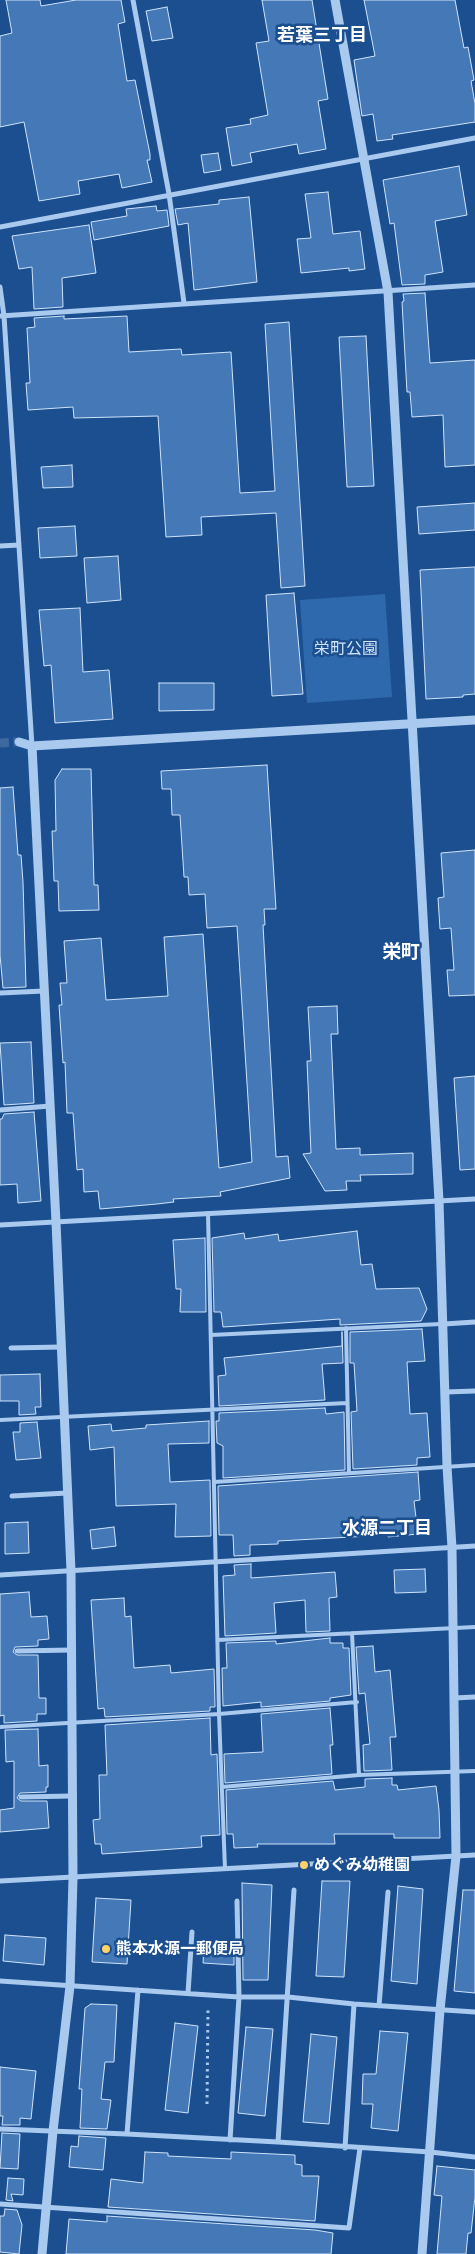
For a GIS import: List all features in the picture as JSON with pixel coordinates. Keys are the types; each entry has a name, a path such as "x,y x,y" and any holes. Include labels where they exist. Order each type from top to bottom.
{"street":[{"path":"132,0 169,194 184,303"},
{"path":"334,0 388,292 439,1201 444,1324 447,1466 454,1629 456,1856 440,2010 422,2254"},
{"path":"0,227 169,194 364,161 475,138"},
{"path":"2,316 475,285"},
{"path":"0,287 32,746 56,1222 70,1571 72,1796 70,1986 53,2131 42,2254"},
{"path":"0,546 19,545"},
{"path":"19,742 32,746 412,722 475,720"},
{"path":"0,994 44,991"},
{"path":"0,1110 50,1106"},
{"path":"0,1225 475,1199"},
{"path":"444,1324 475,1322"},
{"path":"10,1348 61,1347"},
{"path":"446,1392 475,1391"},
{"path":"12,1496 67,1493"},
{"path":"0,1575 475,1546"},
{"path":"17,1651 71,1650"},
{"path":"454,1698 475,1697"},
{"path":"21,1797 72,1796"},
{"path":"0,1881 475,1855"},
{"path":"278,2142 294,1890"},
{"path":"379,2006 388,1892"},
{"path":"230,2140 239,1997 237,1901"},
{"path":"188,1994 192,1932"},
{"path":"0,1981 239,1997 288,1997 354,2004 475,2012"},
{"path":"127,2134 138,1990"},
{"path":"345,2148 354,2004"},
{"path":"0,2129 278,2142 345,2148 430,2152 475,2157"},
{"path":"0,2204 350,2228 360,2148"}],"lane":[{"path":"208,1213 219,1714 225,1869"},
{"path":"210,1335 444,1324"},
{"path":"346,1328 349,1473"},
{"path":"0,1420 347,1403"},
{"path":"214,1482 475,1464"},
{"path":"218,1640 475,1627"},
{"path":"352,1633 357,1702 359,1775"},
{"path":"0,1727 219,1714 357,1702"},
{"path":"222,1787 359,1775 475,1771"}],"path":[{"path":"207,2104 208,1995"}],"green space":[{"name":"栄町公園","path":"385,594 392,697 307,703 300,600"}],"building":[{"path":"6,0 40,0 41,6 76,0 121,0 125,22 118,24 127,81 135,80 150,154 150,160 147,160 152,182 122,188 119,174 78,181 80,194 39,201 24,122 0,127 0,36 12,33"},
{"path":"262,0 312,0 328,99 318,101 326,149 299,154 297,144 250,153 252,162 232,166 226,128 251,124 250,119 268,115 256,43 269,41"},
{"path":"364,0 455,0 464,48 468,47 474,80 471,81 475,104 475,122 392,135 393,139 377,141 373,114 362,116 354,60 375,56"},
{"path":"167,7 173,38 152,41 146,11"},
{"path":"218,153 221,170 204,173 201,155"},
{"path":"459,166 467,215 435,221 443,272 425,275 425,284 402,285 394,223 390,224 383,180"},
{"path":"328,192 333,234 360,231 365,269 349,271 349,268 301,273 297,239 311,238 305,194"},
{"path":"249,197 257,282 194,290 188,223 178,225 175,209 219,204 219,200"},
{"path":"156,206 157,211 167,210 169,226 94,240 91,222 127,216 126,209"},
{"path":"89,225 96,273 62,278 63,307 34,309 32,267 19,269 12,236"},
{"path":"425,293 430,363 475,360 475,465 445,467 443,415 412,417 410,392 407,392 402,302 404,301 403,294"},
{"path":"64,316 64,319 127,316 129,352 181,349 182,355 231,352 240,493 275,491 265,324 289,322 305,586 281,588 276,513 201,517 202,535 166,537 158,416 74,418 73,407 28,410 26,383 30,383 27,328 35,327 34,318"},
{"path":"366,336 374,486 347,487 339,337"},
{"path":"72,465 73,487 43,488 41,467"},
{"path":"475,503 475,530 419,534 417,507"},
{"path":"75,526 77,556 40,558 38,528"},
{"path":"118,556 121,600 87,603 84,558"},
{"path":"475,567 475,694 463,695 463,697 426,699 420,570"},
{"path":"294,593 303,694 272,696 266,595"},
{"path":"80,608 83,672 109,670 113,719 55,723 51,665 44,666 39,610"},
{"path":"159,683 214,683 214,710 159,711"},
{"path":"267,765 276,909 264,909 265,925 263,925 276,1157 288,1156 290,1178 220,1192 221,1196 173,1199 174,1202 100,1209 98,1191 84,1192 83,1169 77,1170 73,1113 67,1113 65,1062 63,1063 59,1005 62,1005 60,983 67,983 64,941 101,938 106,1000 168,996 164,937 203,934 219,1168 252,1162 237,926 207,928 205,894 189,895 188,877 184,877 180,815 172,815 171,789 162,789 161,771"},
{"path":"62,769 91,769 94,885 98,885 99,910 59,911 58,881 54,881 52,831 56,831 55,780"},
{"path":"13,787 18,855 21,855 23,882 26,987 3,988 0,955 0,788"},
{"path":"475,850 475,995 449,996 447,970 454,970 451,928 440,929 438,898 444,897 441,853"},
{"path":"337,1006 338,1034 331,1034 336,1149 360,1148 360,1155 413,1153 413,1174 360,1175 361,1181 346,1181 347,1190 325,1191 303,1154 311,1153 307,1061 311,1061 308,1007"},
{"path":"31,1042 34,1103 4,1105 0,1043"},
{"path":"475,1076 475,1169 460,1170 454,1078"},
{"path":"34,1112 41,1201 18,1203 17,1184 0,1185 0,1119 2,1119 4,1114"},
{"path":"357,1231 361,1265 372,1264 376,1289 419,1288 427,1309 421,1321 340,1325 340,1319 223,1327 221,1312 214,1312 212,1238 244,1233 245,1239 278,1234 279,1241"},
{"path":"205,1238 206,1312 180,1312 181,1289 176,1289 173,1240"},
{"path":"422,1329 425,1361 407,1362 410,1414 427,1413 430,1457 417,1458 417,1465 353,1469 351,1412 357,1411 354,1363 350,1363 350,1332"},
{"path":"342,1332 343,1363 322,1364 325,1400 219,1406 218,1376 226,1375 224,1358 342,1346"},
{"path":"40,1374 41,1407 35,1407 36,1414 19,1415 19,1401 0,1401 0,1375"},
{"path":"325,1408 326,1414 344,1412 345,1470 223,1478 223,1446 217,1443 216,1421 219,1421 219,1413"},
{"path":"209,1421 209,1443 168,1444 170,1482 210,1480 211,1536 175,1537 176,1504 116,1506 114,1447 90,1450 88,1426 111,1424 112,1431 146,1428 146,1425"},
{"path":"37,1422 41,1458 16,1460 13,1432 20,1432 20,1423"},
{"path":"418,1472 420,1500 414,1501 418,1534 278,1541 278,1544 250,1545 250,1555 234,1556 233,1535 219,1535 218,1486"},
{"path":"28,1522 29,1553 5,1554 5,1523"},
{"path":"114,1527 116,1546 92,1549 90,1530"},
{"path":"251,1564 251,1578 335,1572 337,1597 329,1598 330,1631 306,1632 305,1600 274,1603 276,1633 225,1636 223,1576 235,1575 234,1565"},
{"path":"425,1569 426,1592 395,1593 394,1570"},
{"path":"29,1592 31,1617 47,1616 49,1639 38,1640 38,1646 15,1647 13,1652 17,1655 38,1655 39,1698 46,1698 46,1714 37,1714 37,1721 4,1723 4,1715 0,1716 0,1594"},
{"path":"124,1598 125,1617 131,1616 134,1668 170,1665 171,1673 214,1669 215,1707 210,1707 210,1711 105,1717 104,1708 98,1709 91,1600"},
{"path":"330,1638 330,1643 343,1643 343,1648 349,1648 351,1695 330,1698 330,1701 261,1707 261,1702 223,1706 222,1668 227,1668 226,1643 276,1641 276,1644"},
{"path":"373,1646 375,1672 390,1670 396,1737 390,1737 392,1770 364,1771 363,1745 370,1744 365,1693 359,1694 356,1647"},
{"path":"330,1708 333,1745 330,1745 332,1774 225,1783 224,1754 263,1752 261,1714"},
{"path":"210,1718 211,1755 217,1754 220,1835 201,1836 202,1847 102,1854 101,1844 95,1844 93,1820 100,1819 99,1775 107,1775 105,1725"},
{"path":"38,1729 39,1766 48,1765 48,1787 46,1787 46,1792 20,1793 17,1798 21,1801 47,1801 49,1828 0,1832 0,1810 14,1808 14,1761 6,1762 5,1730"},
{"path":"392,1778 392,1785 397,1785 398,1790 436,1786 440,1838 394,1838 394,1834 334,1834 335,1844 257,1844 258,1847 234,1848 233,1834 227,1834 226,1790 333,1781 335,1790 365,1787 365,1779"},
{"path":"322,1881 350,1881 344,1977 316,1976"},
{"path":"242,1883 272,1885 268,1980 243,1980"},
{"path":"398,1886 423,1889 417,1984 391,1981"},
{"path":"463,1890 475,1890 475,1993 454,1991"},
{"path":"96,1898 131,1900 127,1964 92,1962"},
{"path":"5,1935 46,1938 44,1965 3,1961"},
{"path":"204,1944 234,1946 234,1965 203,1963"},
{"path":"91,2004 117,2005 114,2062 105,2062 101,2099 111,2100 107,2129 80,2128 82,2089 79,2089 85,2008"},
{"path":"175,2023 198,2026 188,2113 165,2110"},
{"path":"246,2027 273,2029 265,2116 238,2113"},
{"path":"380,2031 408,2033 398,2131 371,2128 373,2104 362,2104 363,2074 376,2074"},
{"path":"311,2034 337,2037 329,2124 303,2122"},
{"path":"0,2067 36,2071 31,2119 20,2118 20,2125 2,2125 3,2116 0,2116"},
{"path":"2,2133 20,2134 18,2169 0,2168"},
{"path":"79,2136 106,2138 103,2170 69,2167 71,2146 78,2147"},
{"path":"145,2152 168,2153 168,2156 231,2159 231,2152 295,2155 295,2164 302,2165 302,2176 319,2176 315,2221 108,2207 111,2179 143,2183"},
{"path":"437,2166 475,2170 475,2197 471,2233 468,2233 466,2254 437,2254 442,2196 434,2195"},
{"path":"8,2178 24,2179 23,2195 11,2194 13,2201 6,2200"},
{"path":"5,2209 17,2210 22,2225 19,2254 0,2252 0,2216 4,2216"},
{"path":"107,2216 315,2230 333,2233 331,2254 66,2254 69,2219 107,2222"}],"tunnel":[{"path":"0,743 19,742"}],"place":[{"name":"めぐみ幼稚園","path":"304,1865"},
{"name":"熊本水源一郵便局","path":"106,1949"}],"district":[{"name":"若葉三丁目","path":"322,36"},
{"name":"栄町","path":"401,953"},
{"name":"水源二丁目","path":"387,1529"}]}
